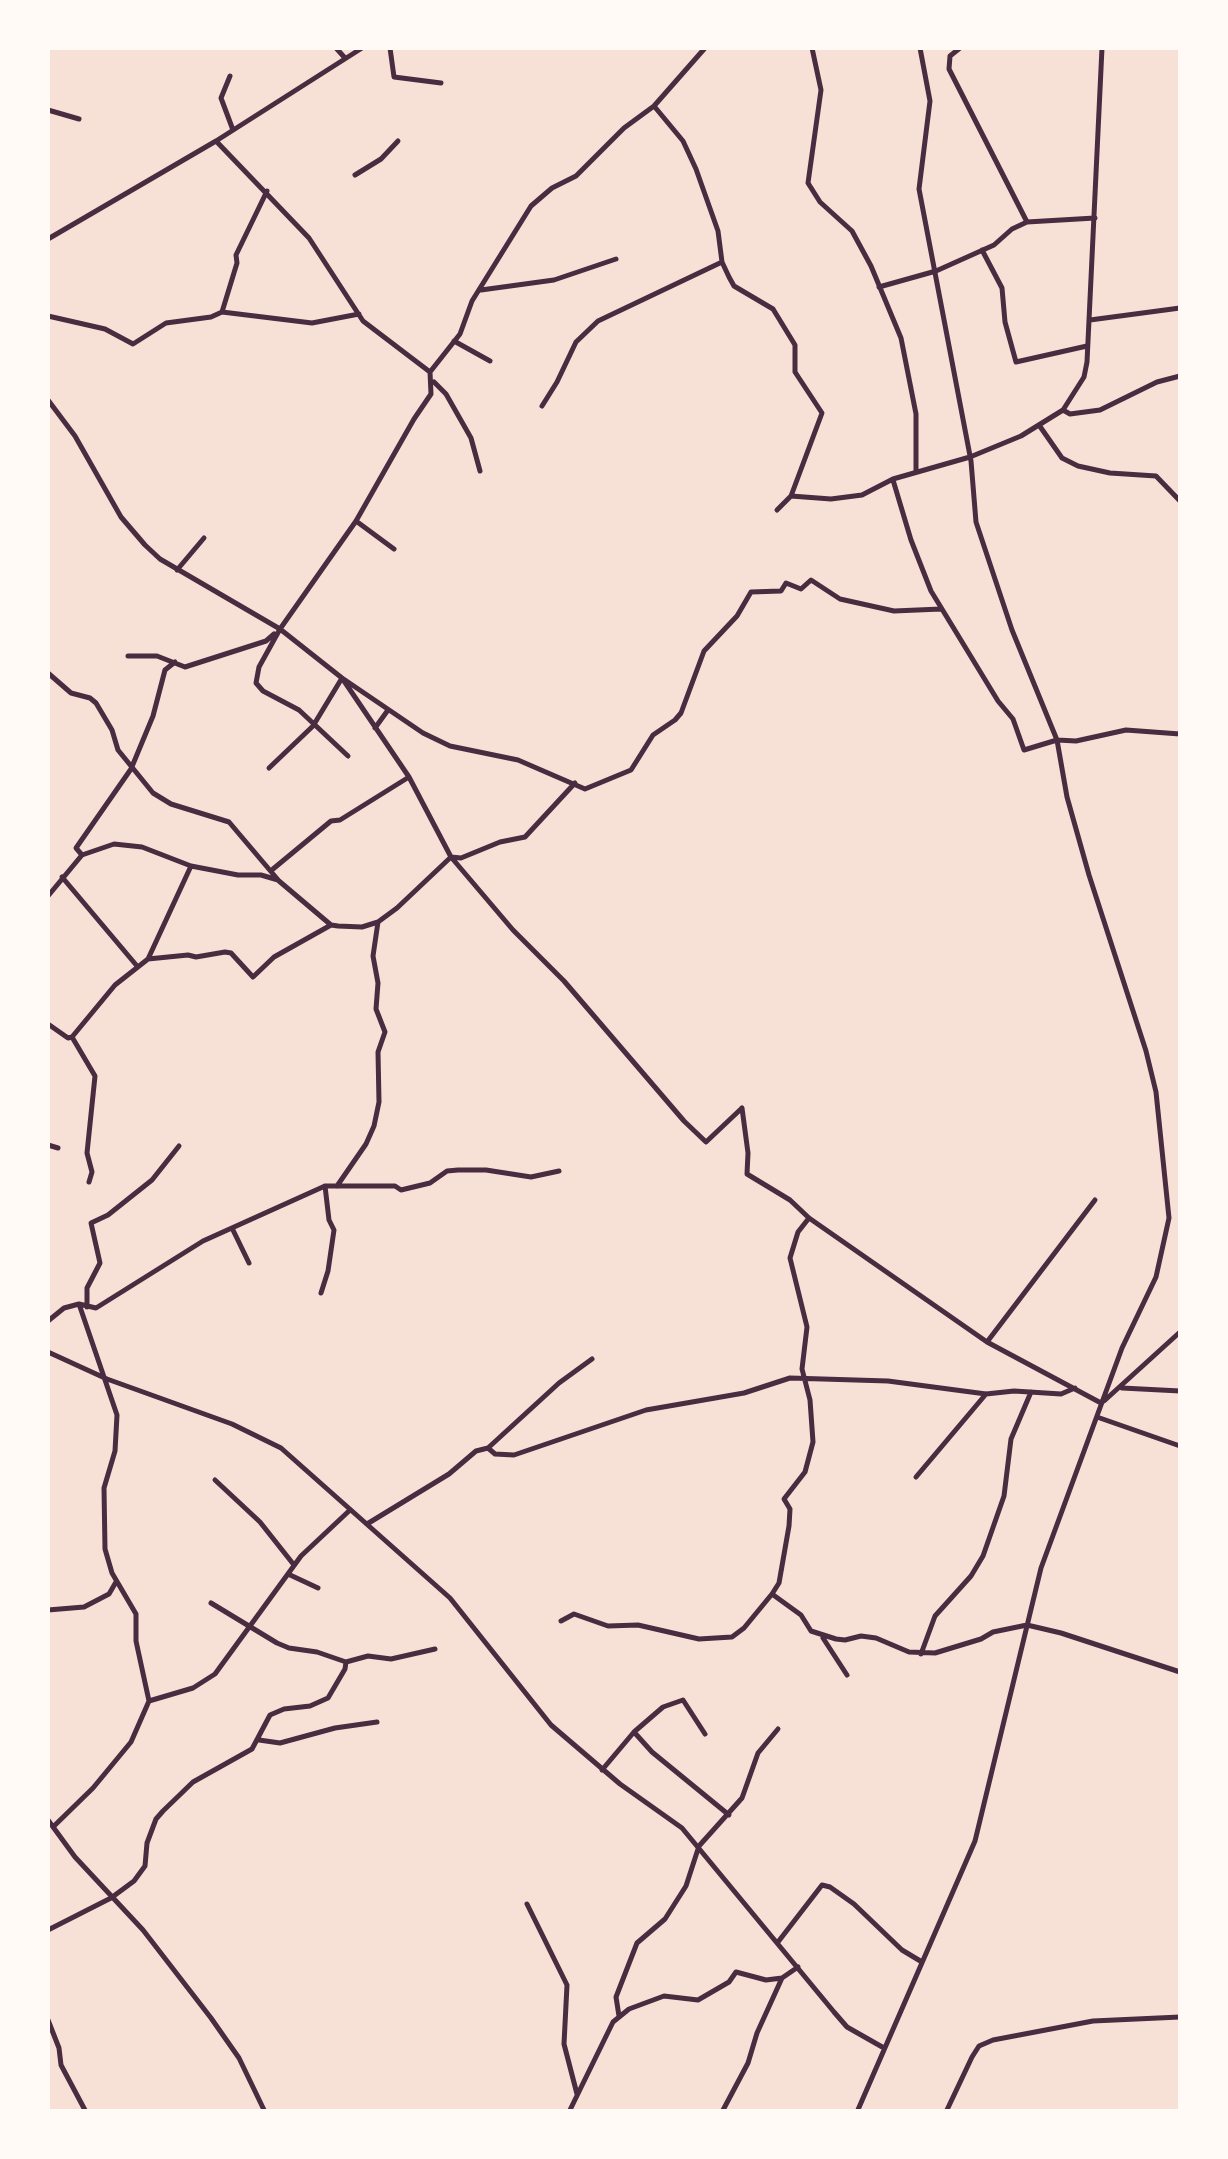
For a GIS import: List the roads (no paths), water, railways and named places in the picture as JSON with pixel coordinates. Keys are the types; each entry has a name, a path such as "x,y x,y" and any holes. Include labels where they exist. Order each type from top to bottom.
{"street":[{"path":"336,48 345,58"},
{"path":"48,239 216,141 362,48"},
{"path":"390,48 394,77 442,83"},
{"path":"348,756 299,710 263,691 256,682 259,667 280,629 356,521 431,394 431,376 460,334 478,290 531,206 552,188 576,176 624,128 654,106 705,48"},
{"path":"812,48 821,90 808,184 820,202 852,231 908,360 906,370 916,414 916,472"},
{"path":"857,2112 975,1842 1041,1568 1122,1348 1156,1277 1169,1218 1156,1092 1067,797 1057,740 1012,630 976,522 970,458 919,189 930,101 920,48"},
{"path":"960,48 950,56 949,69 1027,222"},
{"path":"791,496 862,495 893,479 970,458 1039,426 1062,410 1084,377 1088,346 1102,48"},
{"path":"230,76 222,98 233,130"},
{"path":"654,106 682,141 696,169 718,231 722,262 734,286 773,309 794,345 795,372 822,414 791,496 776,510"},
{"path":"48,110 79,119"},
{"path":"216,141 309,238 359,314 431,376 446,394 471,438 480,471"},
{"path":"355,175 381,159 398,141"},
{"path":"222,312 236,255 267,191"},
{"path":"879,288 982,250 1027,222 1095,218"},
{"path":"982,250 1002,288 1005,322 1016,362 1088,346"},
{"path":"478,290 554,280 616,259"},
{"path":"542,406 576,342 598,320 722,262"},
{"path":"1090,320 1180,308"},
{"path":"48,316 105,329 133,344 166,323 222,312 312,323 359,314"},
{"path":"454,340 490,360"},
{"path":"1062,410 1070,414 1100,410 1157,382 1180,376"},
{"path":"48,400 75,436 121,517 152,552 280,629 342,678 423,733 450,746 518,760 586,789 618,776 638,762 654,735 668,728 680,713 704,651 737,616 751,592 781,590 786,582 801,589 811,580 840,599 894,611 941,609"},
{"path":"1039,426 1062,458 1110,473 1156,476 1180,501"},
{"path":"893,479 911,540 941,609 1013,719 1024,750 1057,740 1076,741 1126,730 1180,734"},
{"path":"356,521 394,550"},
{"path":"177,570 204,538"},
{"path":"128,656 157,656 184,667 266,642 280,629"},
{"path":"82,855 76,848 131,768 149,726 165,670 174,662"},
{"path":"48,673 72,693 96,703 131,768 153,792 171,804 228,822 279,881 331,925 351,928 378,922 451,857 461,858 500,842 525,837 575,784"},
{"path":"342,678 409,777 451,857 706,1142 742,1108 748,1153 746,1174 790,1200 809,1218 987,1342 1102,1403"},
{"path":"269,768 313,726 342,678"},
{"path":"375,728 389,709"},
{"path":"262,875 330,821 340,820 409,777"},
{"path":"49,892 82,855 114,844 128,844 191,866 238,875 262,875 279,881"},
{"path":"148,959 191,866"},
{"path":"62,877 136,966"},
{"path":"337,1186 366,1144 378,1102 378,1052 384,1032 376,1009 378,983 373,956 378,922"},
{"path":"72,1037 99,1002 148,959 225,952 253,977 274,957 331,925"},
{"path":"48,1024 72,1037"},
{"path":"72,1037 95,1076 87,1152 92,1172 89,1182"},
{"path":"48,1145 58,1148"},
{"path":"53,1827 93,1788 131,1742 148,1701 136,1642 136,1614 105,1548 104,1488 117,1433 117,1415 83,1306 100,1263 91,1223 108,1215 152,1180 179,1146"},
{"path":"48,1321 64,1308 96,1308 149,1273 232,1228 325,1186 396,1186 401,1190 430,1183 447,1171 486,1170 531,1177 559,1172"},
{"path":"321,1293 334,1230 325,1186"},
{"path":"987,1342 1095,1200"},
{"path":"562,1620 574,1614 608,1626 638,1625 700,1639 732,1636 744,1628 779,1583 790,1509 784,1499 806,1472 813,1442 810,1400 804,1380 806,1327 790,1258 798,1232 809,1218"},
{"path":"232,1228 234,1239 249,1263"},
{"path":"1102,1403 1180,1332"},
{"path":"48,1352 107,1379 259,1435 281,1448 450,1598 551,1725 602,1770 682,1828 847,2026 884,2048"},
{"path":"366,1524 449,1474 476,1451 488,1448 559,1383 592,1360"},
{"path":"488,1448 494,1454 514,1455 646,1410 744,1393 790,1378 888,1380 986,1394 1061,1394 1075,1388"},
{"path":"1122,1388 1180,1391"},
{"path":"920,1654 935,1616 984,1556 1004,1496 1011,1439 1031,1392"},
{"path":"916,1477 986,1394"},
{"path":"1097,1417 1180,1446"},
{"path":"215,1480 260,1522 294,1564"},
{"path":"148,1701 209,1680 294,1564 350,1510"},
{"path":"288,1574 318,1588"},
{"path":"48,1610 73,1610 95,1603 109,1594 118,1580"},
{"path":"772,1594 792,1606 811,1631 822,1636 846,1640 860,1636 876,1638 920,1654 1026,1625 1180,1672"},
{"path":"211,1603 290,1648 346,1662 368,1656 391,1659 435,1649"},
{"path":"822,1636 847,1675"},
{"path":"48,1930 111,1898 141,1874 156,1819 194,1782 243,1755 259,1740 270,1714 328,1698 346,1662"},
{"path":"602,1770 634,1732 663,1707 683,1700 705,1734"},
{"path":"259,1740 280,1744 335,1728 377,1722"},
{"path":"619,2016 616,1997 637,1942 656,1928 686,1886 699,1846 730,1815 748,1789 758,1752 778,1730"},
{"path":"634,1732 652,1752 730,1815"},
{"path":"48,1820 111,1898 143,1930 211,2018 239,2058 265,2112"},
{"path":"778,1942 822,1886 830,1887 854,1904 902,1950 922,1962"},
{"path":"527,1904 566,1985 564,2044 578,2097"},
{"path":"568,2112 613,2022 629,2009 664,1996 698,2000 729,1982 736,1972 766,1980 782,1978 798,1968"},
{"path":"722,2112 748,2062 782,1978"},
{"path":"946,2112 979,2046 993,2040 1094,2021 1180,2018"},
{"path":"48,2020 59,2048 60,2066 86,2112"}]}
